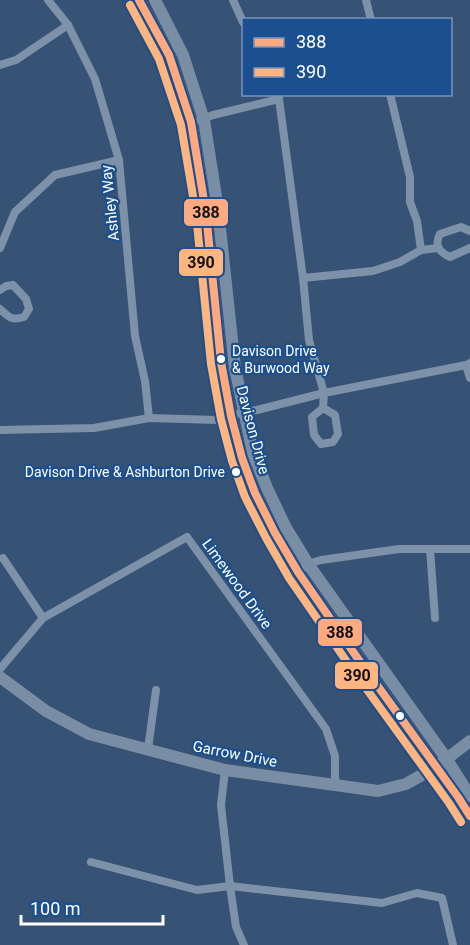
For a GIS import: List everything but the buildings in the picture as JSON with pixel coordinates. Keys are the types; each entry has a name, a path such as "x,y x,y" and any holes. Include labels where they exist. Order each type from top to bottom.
{"main road":[{"name":"Davison Drive","path":"139,0 169,56 191,122 206,213 221,362 237,414 267,488 303,568 356,656 470,816"},
{"name":"Davison Drive","path":"155,0 183,55 204,120 218,209 235,368 237,414"},
{"name":"Davison Drive","path":"303,568 446,758 470,796"},
{"name":"Garrow Drive","path":"0,677 46,711 89,734 225,770 335,786 378,791 406,784 436,767 470,741"}],"street":[{"name":"Ashley Way","path":"48,0 68,26 95,79 119,160 135,336 145,381 149,418"},
{"path":"233,0 242,20"},
{"path":"366,0 370,18"},
{"path":"0,65 16,60 68,26"},
{"path":"390,96 410,177 410,202 417,221 420,250"},
{"path":"191,122 278,97 303,278 309,340 324,393 323,408"},
{"path":"0,249 15,212 55,175 119,160"},
{"path":"470,231 461,227 440,234 436,240 438,248 450,257 470,248"},
{"path":"303,278 373,271 400,262 420,250 438,248"},
{"path":"0,290 13,285 26,299 29,309 24,317 16,320 0,309"},
{"path":"0,430 94,429 149,418 217,420 324,393 468,364 470,378"},
{"name":"Limewood Drive","path":"0,669 43,618 187,537 326,729 335,756 335,786"},
{"path":"303,568 321,560 399,549 470,549"},
{"path":"430,549 435,618"},
{"path":"3,558 43,618"},
{"path":"148,749 156,690"},
{"path":"225,770 221,805 236,927 244,945"},
{"path":"91,862 197,890 230,886 382,903 417,893 442,898 453,945"}],"transit line":[{"name":"388","path":"139,0 169,55 191,122 206,213 221,362 231,416 242,458 255,493 298,572 470,816"},
{"name":"390","path":"130,5 159,59 181,125 196,214 211,364 221,419 232,461 245,497 289,578 461,822"}],"place":[{"name":"Davison Drive & Burwood Way","path":"221,359"},
{"name":"Davison Drive & Ashburton Drive","path":"236,472"}]}
